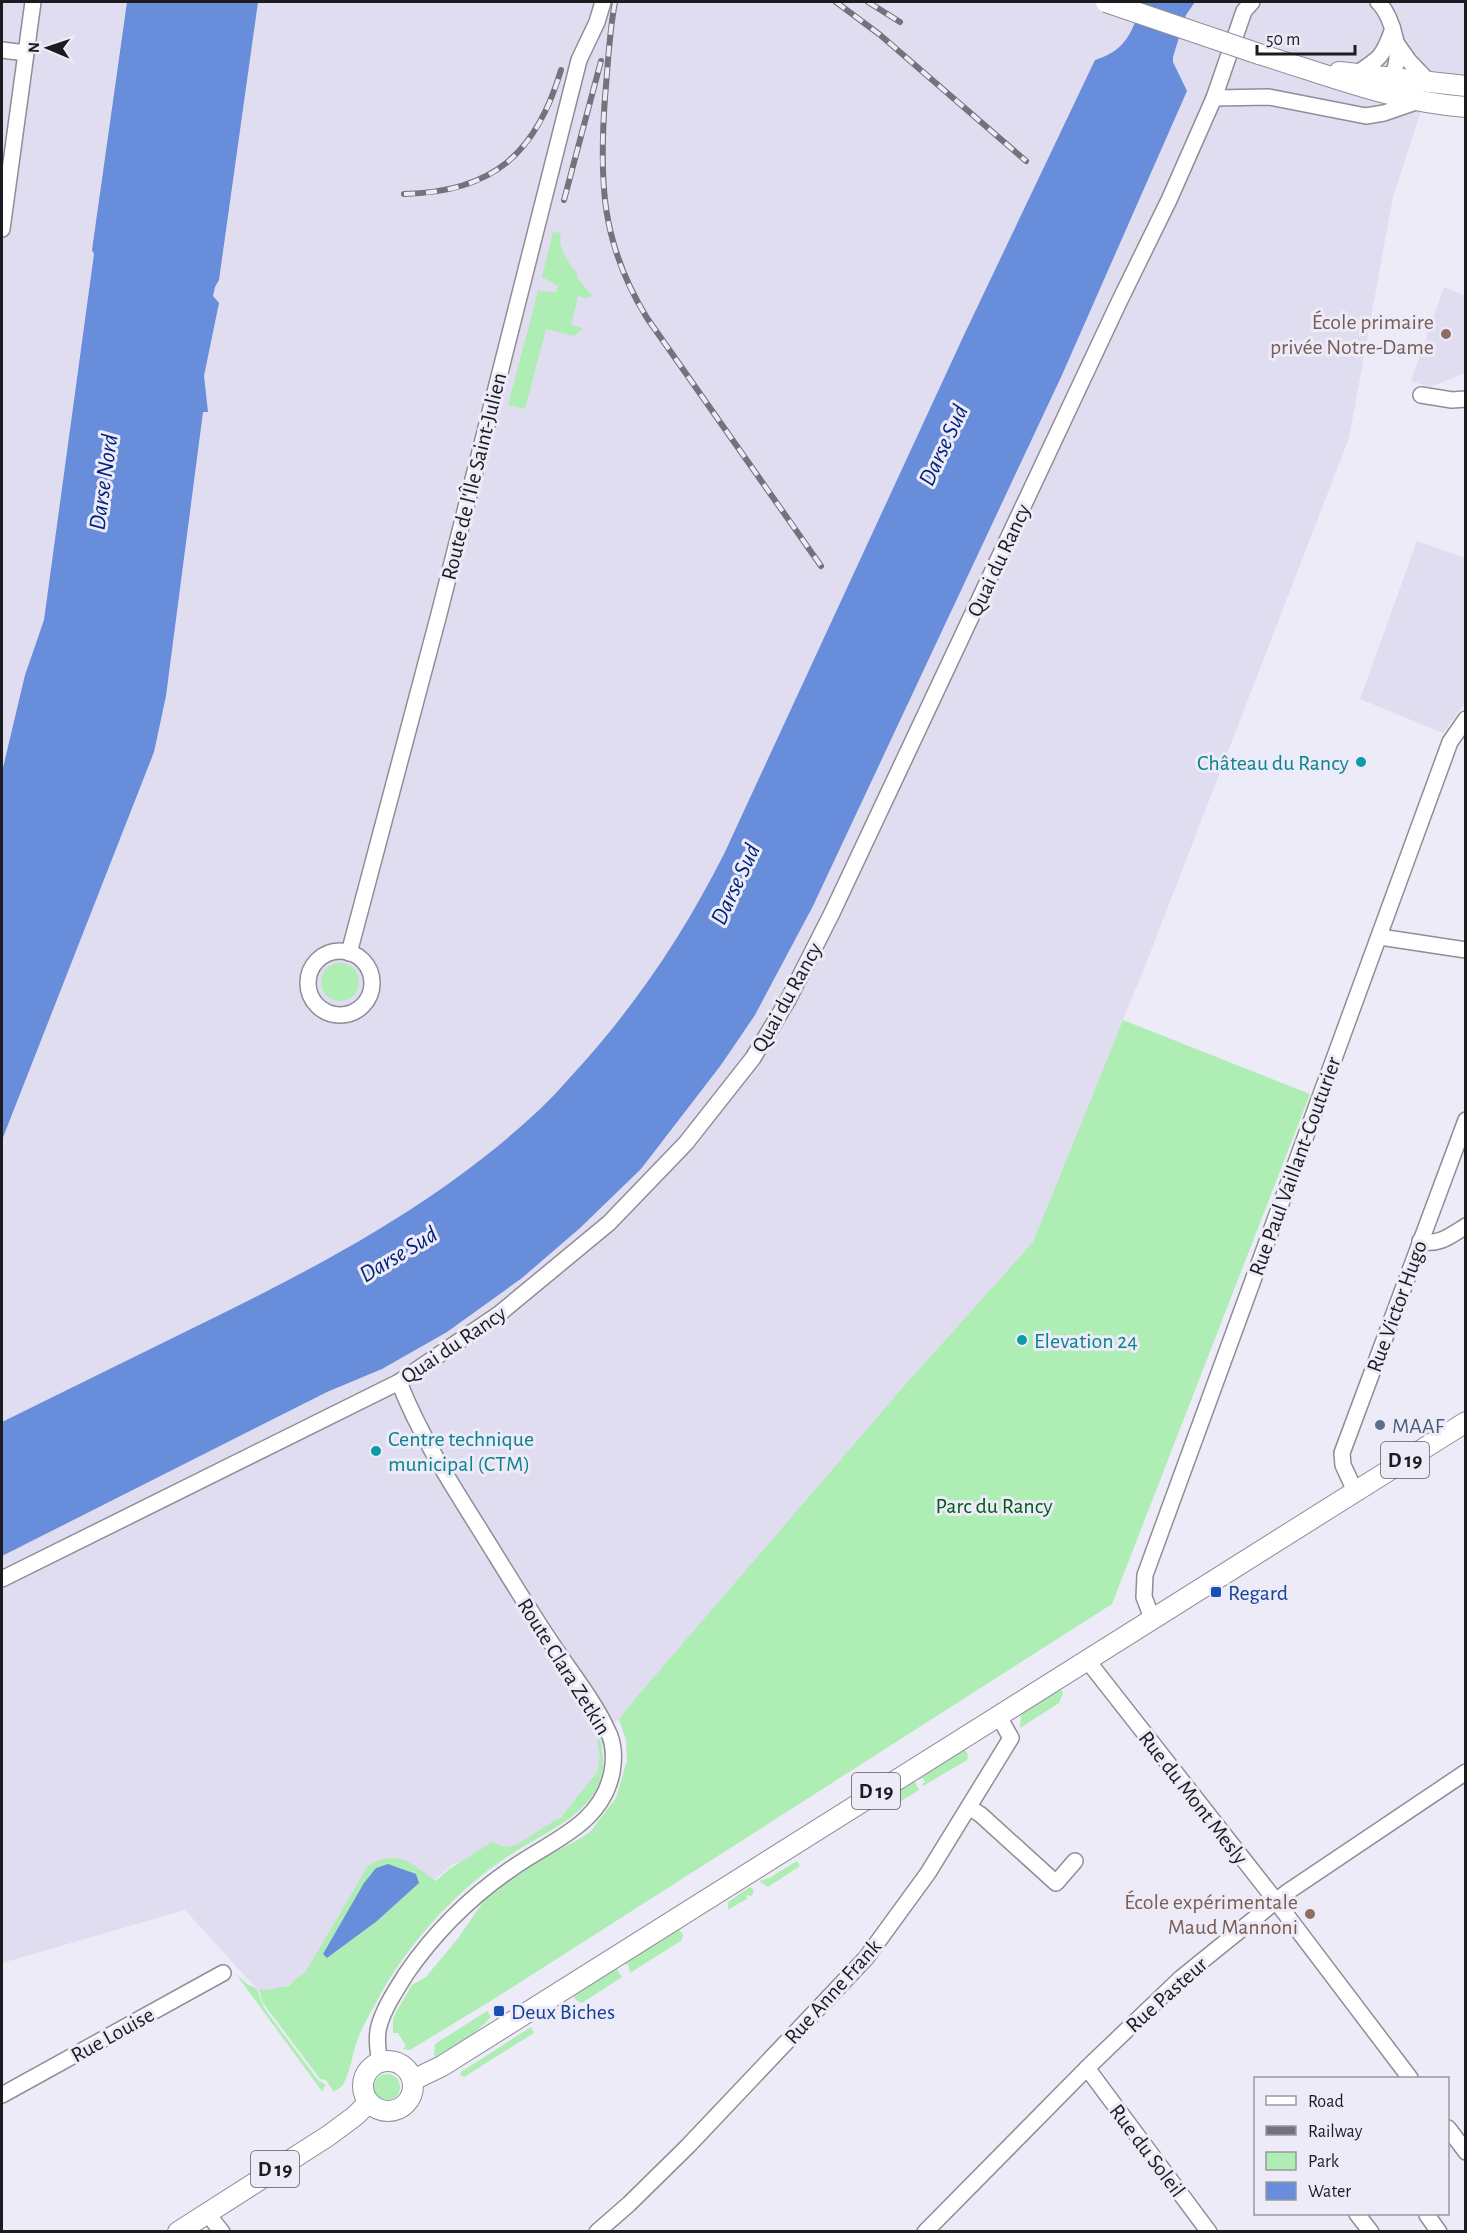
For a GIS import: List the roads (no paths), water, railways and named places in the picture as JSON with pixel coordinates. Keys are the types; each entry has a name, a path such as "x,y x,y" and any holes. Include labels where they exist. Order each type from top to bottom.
{"main road":[{"path":"1106,2 1259,54 1360,81 1419,102 1466,107"},
{"path":"1360,81 1390,77 1466,86"},
{"name":"D 19","path":"413,2080 442,2066 1466,1422"},
{"path":"380,2062 397,2062 407,2069 413,2080 411,2097 402,2107 394,2111 384,2111 369,2102 364,2094 364,2076 370,2068 380,2062"},
{"name":"D 19","path":"178,2232 328,2136 355,2116 369,2102"}],"street":[{"path":"2,229 33,2"},
{"name":"Route de l'Île Saint-Julien","path":"350,953 439,614 579,60 597,22 603,2"},
{"name":"Quai du Rancy","path":"2,1579 399,1382 499,1314 609,1223 686,1143 753,1058 788,1000 832,913 1169,200 1214,98 1244,11 1252,2"},
{"path":"1378,2 1385,8 1395,37 1409,61 1428,81"},
{"path":"1390,77 1395,64 1395,37"},
{"path":"1360,81 1395,37"},
{"path":"2,50 26,53"},
{"path":"1214,98 1269,96 1366,116 1419,102"},
{"path":"1421,395 1452,400 1466,399"},
{"name":"Rue Paul Vaillant-Couturier","path":"1152,1618 1144,1597 1145,1575 1450,742 1466,719"},
{"path":"1380,937 1466,950"},
{"path":"330,953 350,953 365,964 370,974 372,984 370,995 356,1011 348,1014 330,1014 314,1002 310,993 310,974 321,958 330,953"},
{"name":"Rue Victor Hugo","path":"1355,1491 1342,1466 1342,1453 1466,1120"},
{"path":"1420,1241 1431,1244 1443,1240 1466,1226"},
{"name":"Route Clara Zetkin","path":"380,2062 378,2028 394,1992 418,1957 438,1932 470,1900 511,1869 573,1831 597,1808 608,1789 613,1755 611,1739 601,1716 447,1477 414,1418 399,1382"},
{"name":"Rue du Mont Mesly","path":"1086,1660 1276,1902 1408,2077"},
{"name":"Rue Anne Frank","path":"597,2232 688,2146 866,1958 928,1873 1011,1738 998,1715"},
{"name":"Rue Pasteur","path":"925,2232 1087,2068 1181,1978 1286,1893 1466,1772"},
{"path":"969,1807 981,1815 1056,1883 1075,1862"},
{"name":"Rue Louise","path":"2,2095 223,1973"},
{"name":"Rue du Soleil","path":"1087,2068 1209,2232"},
{"path":"1449,2129 1466,2152"},
{"path":"206,2212 222,2232"},
{"path":"1358,2215 1371,2232"},
{"path":"1427,2216 1439,2232"}],"water":[{"name":"Darse Nord","path":"127,2 258,2 219,280 213,296 219,303 204,376 208,412 203,412 166,696 154,752 2,1140 2,772 25,675 44,620"},
{"name":"Darse Sud","path":"1143,2 1195,2 1186,15 1173,57 1173,62 1187,91 1062,375 813,906 755,1015 721,1065 641,1169 580,1228 522,1278 447,1332 382,1369 327,1392 2,1556 2,1422 288,1280 419,1204 501,1144 544,1105 597,1047 638,995 675,941 724,854 964,335 1095,60 1115,51 1122,45 1132,30"},
{"path":"388,1864 416,1874 419,1883 377,1921 327,1958 323,1954 364,1883 376,1868"}],"railway":[{"path":"615,2 605,97 603,157 606,211 620,264 647,318 821,566"},
{"path":"836,2 879,34 1026,161"},
{"path":"868,2 900,22"},
{"path":"564,200 601,61"},
{"path":"404,194 435,192 463,186 486,176 506,163 524,146 538,125 551,99 561,70"}],"place":[{"name":"École primaire privée Notre-Dame","path":"1446,334"},
{"name":"Château du Rancy","path":"1361,762"},
{"name":"Elevation 24","path":"1022,1340"},
{"name":"MAAF","path":"1380,1425"},
{"name":"Centre technique municipal (CTM)","path":"376,1451"},
{"name":"Regard","path":"1216,1592"},
{"name":"École expérimentale Maud Mannoni","path":"1310,1914"},
{"name":"Deux Biches","path":"499,2011"}],"park label":[{"name":"Parc du Rancy","path":"994,1505"}]}
